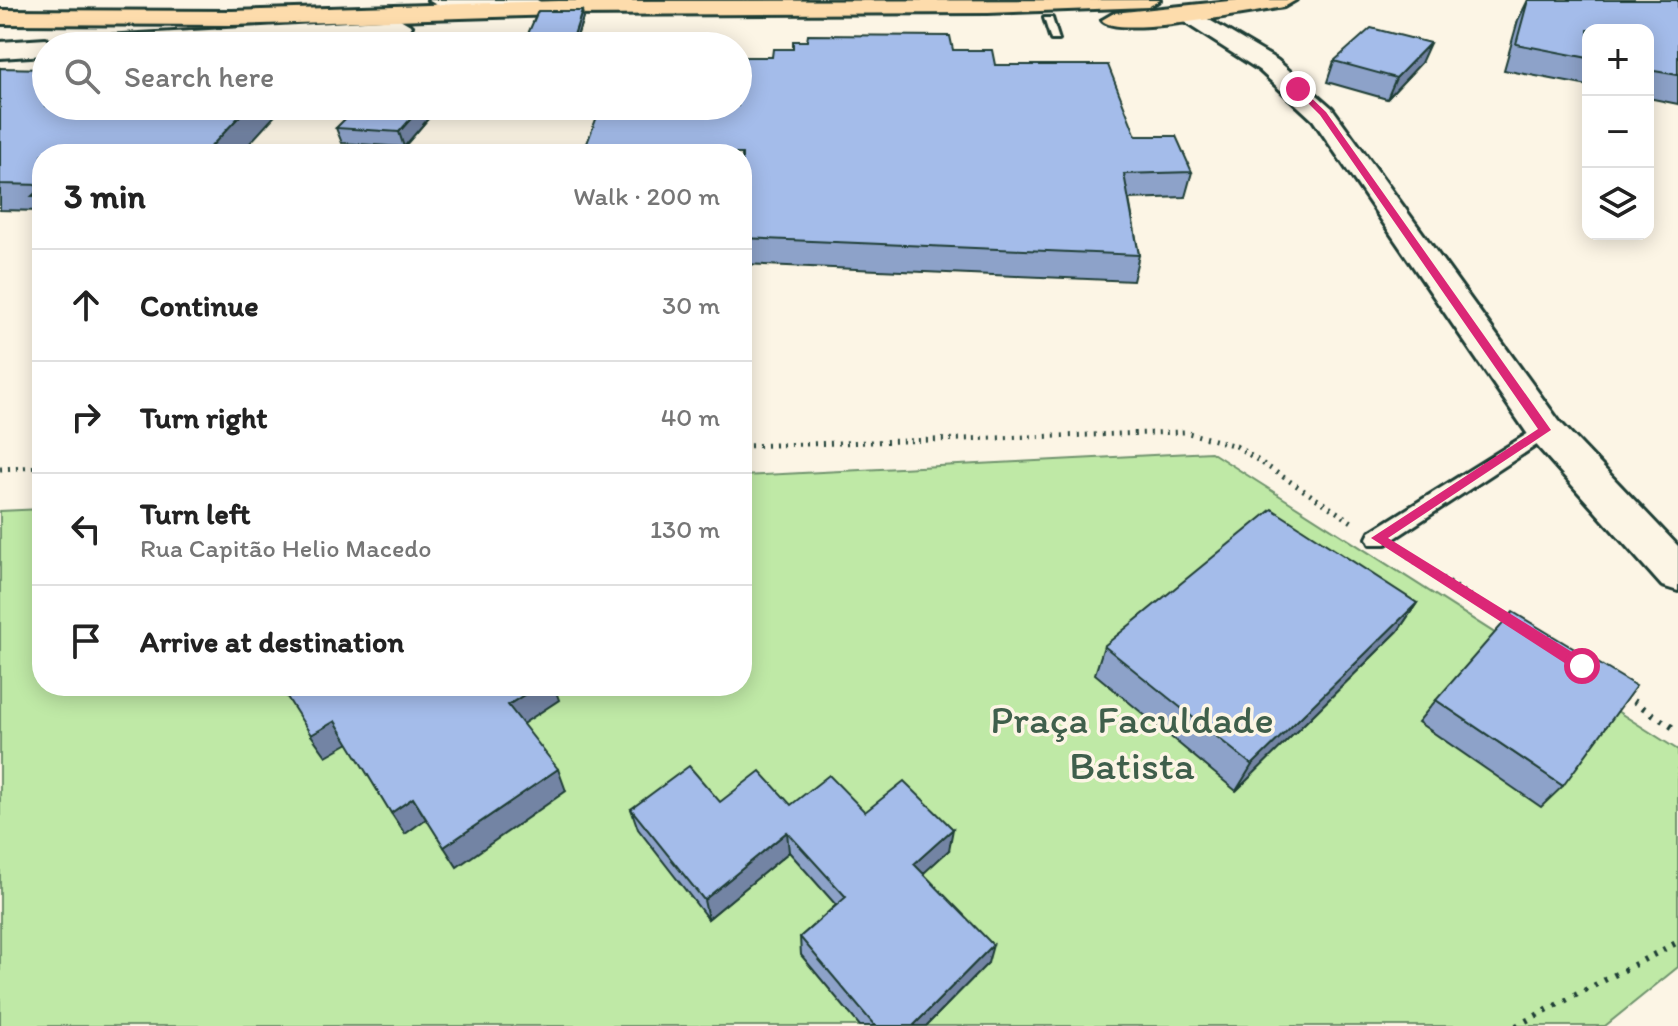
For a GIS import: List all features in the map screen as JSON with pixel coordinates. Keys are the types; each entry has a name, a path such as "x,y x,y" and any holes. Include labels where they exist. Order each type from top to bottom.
{"highway":[{"path":"10,17 232,18 559,8 988,6 1148,0"},
{"path":"232,18 615,32 1052,29 1189,15 1284,0"}],"main road":[{"path":"440,0 559,8"},
{"path":"301,32 400,26"},
{"path":"0,50 32,48"}],"street":[{"path":"1189,15 1268,65 1323,114 1545,430 1678,574"}],"lane":[{"path":"1378,538 1545,430"}],"path":[{"path":"752,446 1185,432 1236,446 1519,626"},
{"path":"0,469 32,467"},
{"path":"1618,691 1678,731"},
{"path":"1516,1026 1678,942"}],"green space":[{"name":"Praça Faculdade Batista","path":"1211,452 1678,750 1678,967 1605,1026 0,1026 0,511 32,509 32,696 752,696 752,475"}],"building":[{"path":"1528,0 1678,0 1678,75 1654,71 1654,24 1582,24 1582,57 1516,44"},
{"path":"538,11 582,11 575,32 529,32"},
{"path":"1371,28 1430,43 1396,78 1334,61"},
{"path":"808,35 950,36 953,50 992,50 995,65 1108,65 1136,136 1176,136 1192,172 1124,174 1139,255 752,238 752,144 587,144 596,120 752,120 752,57 772,57 773,49 793,49 793,41 807,41"},
{"path":"0,68 32,69 32,120 236,120 213,144 32,144 32,185 0,184"},
{"path":"344,120 410,120 399,132 336,128"},
{"path":"1272,509 1417,603 1252,765 1104,646"},
{"path":"1513,612 1636,686 1563,786 1436,700"},
{"path":"286,696 522,696 508,705 558,769 444,847 413,798 391,813 335,721 311,735"},
{"path":"689,766 720,802 760,771 791,805 829,775 865,812 904,781 953,829 914,864 993,945 913,1026 875,1026 800,937 846,897 787,832 704,900 631,809"}],"route":[{"path":"1298,89 1323,114 1545,430 1378,538 1582,666"}]}
